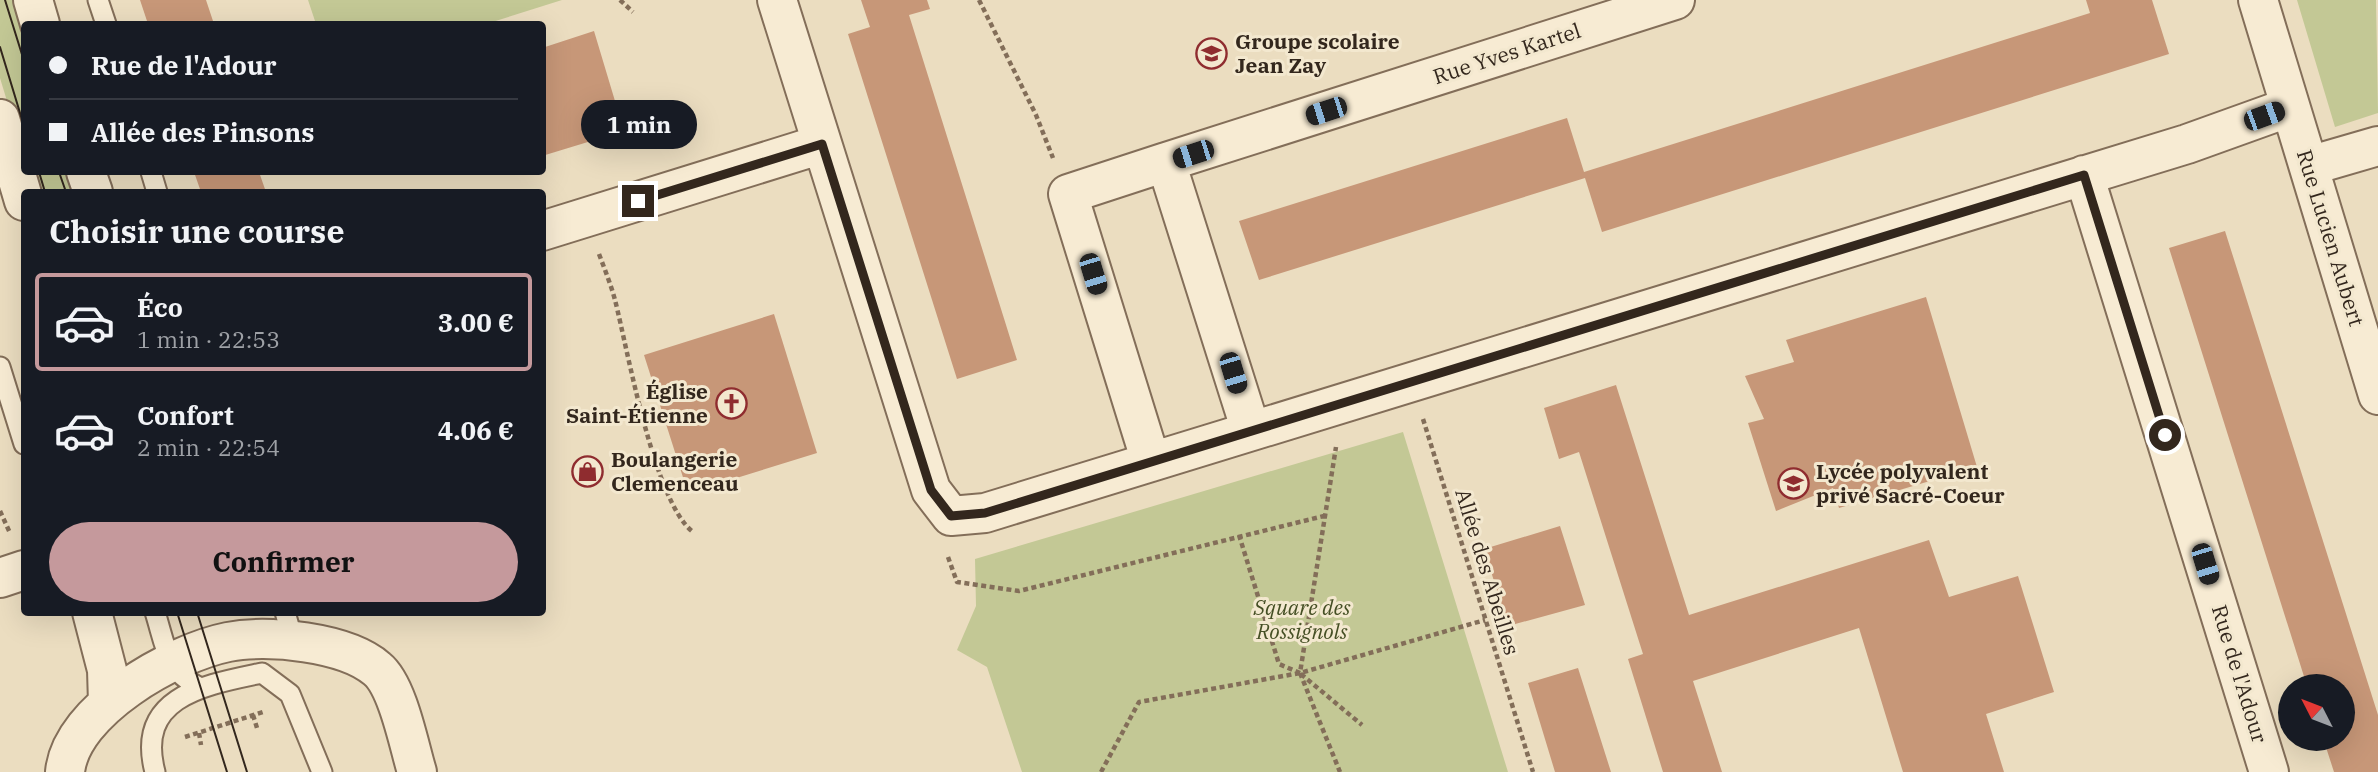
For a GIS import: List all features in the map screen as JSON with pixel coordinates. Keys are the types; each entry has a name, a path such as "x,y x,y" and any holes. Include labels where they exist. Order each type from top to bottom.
{"street":[{"path":"33,0 39,21"},
{"path":"777,0 931,490 951,516 985,513 2187,144 2290,107"},
{"name":"Rue Yves Kartel","path":"1068,194 1675,0"},
{"name":"Rue Lucien Aubert","path":"2258,0 2375,377"},
{"path":"0,119 21,191"},
{"path":"546,230 822,144"},
{"path":"2309,166 2378,146"},
{"path":"1166,162 1251,431"},
{"name":"Rue de l'Adour","path":"2084,175 2269,772"},
{"path":"1068,194 1151,462"},
{"path":"0,578 21,571"},
{"path":"93,616 107,670 108,703"},
{"path":"65,772 66,761 82,733 108,703 225,627 289,626 379,669 395,699 417,772"}],"lane":[{"path":"98,0 105,21"},
{"path":"0,367 21,434"},
{"path":"156,616 171,664 183,678 209,685"},
{"path":"209,685 228,664 225,627"},
{"path":"155,772 150,748 151,730 161,712 209,685 262,673 282,685 294,702 322,772"}],"path":[{"path":"620,0 633,12"},
{"path":"979,0 1036,115 1068,194"},
{"path":"586,217 615,299 634,383 668,498 682,524 692,532"},
{"name":"Allée des Abeilles","path":"1412,382 1533,772"},
{"path":"1340,772 1300,673 1328,515 1342,403"},
{"path":"948,557 957,582 1019,591 1328,515"},
{"path":"1239,535 1279,664 1300,673 1362,725"},
{"path":"1101,772 1139,702 1300,673 1485,620"},
{"path":"150,748 294,702"},
{"path":"253,715 257,728"},
{"path":"199,733 201,745"}],"green space":[{"path":"0,0 18,0 23,21 21,21 21,147 0,78"},
{"path":"308,0 562,0 496,21 315,21"},
{"path":"2297,0 2376,0 2378,113 2335,127"},
{"path":"30,175 72,175 76,189 35,189"},
{"name":"Square des Rossignols","path":"1403,432 1508,772 1022,772 987,667 957,650 976,606 975,559"}],"building":[{"path":"140,0 206,0 213,21 147,21"},
{"path":"861,0 927,0 930,9 909,15 1017,360 957,379 848,34 870,27"},
{"path":"2086,0 2152,0 2169,54 1602,232 1585,178 1259,280 1239,221 1567,118 1584,172 2090,13"},
{"path":"594,31 624,131 546,155 546,47"},
{"path":"195,175 260,175 265,189 200,189"},
{"path":"2225,231 2378,715 2378,772 2334,772 2327,751 2356,751 2356,674 2303,674 2169,248"},
{"path":"1926,297 1977,467 1839,508 1833,488 1776,511 1748,423 1764,419 1745,376 1794,362 1786,340"},
{"name":"Église Saint-Étienne","path":"774,314 817,453 688,493 644,355"},
{"path":"1616,385 1689,615 1929,540 1949,597 2018,576 2054,692 1986,714 2004,772 1903,772 1859,628 1693,681 1722,772 1663,772 1628,659 1643,654 1579,452 1559,459 1544,408"},
{"path":"1560,526 1585,605 1508,626 1484,549"},
{"path":"1578,668 1611,772 1555,772 1528,683"}],"tram line":[{"path":"5,0 21,51"},
{"path":"0,47 21,116"},
{"path":"40,175 44,189"},
{"path":"60,175 65,189"},
{"path":"178,616 227,772"},
{"path":"198,616 247,772"}],"place":[{"name":"Groupe scolaire Jean Zay","path":"1212,54"},
{"name":"Église Saint-Étienne","path":"731,404"},
{"name":"Boulangerie Clemenceau","path":"588,472"},
{"name":"Lycée polyvalent privé Sacré-Coeur","path":"1793,484"}],"route":[{"path":"638,201 822,144 931,490 951,516 985,513 2084,175 2165,435"}]}
